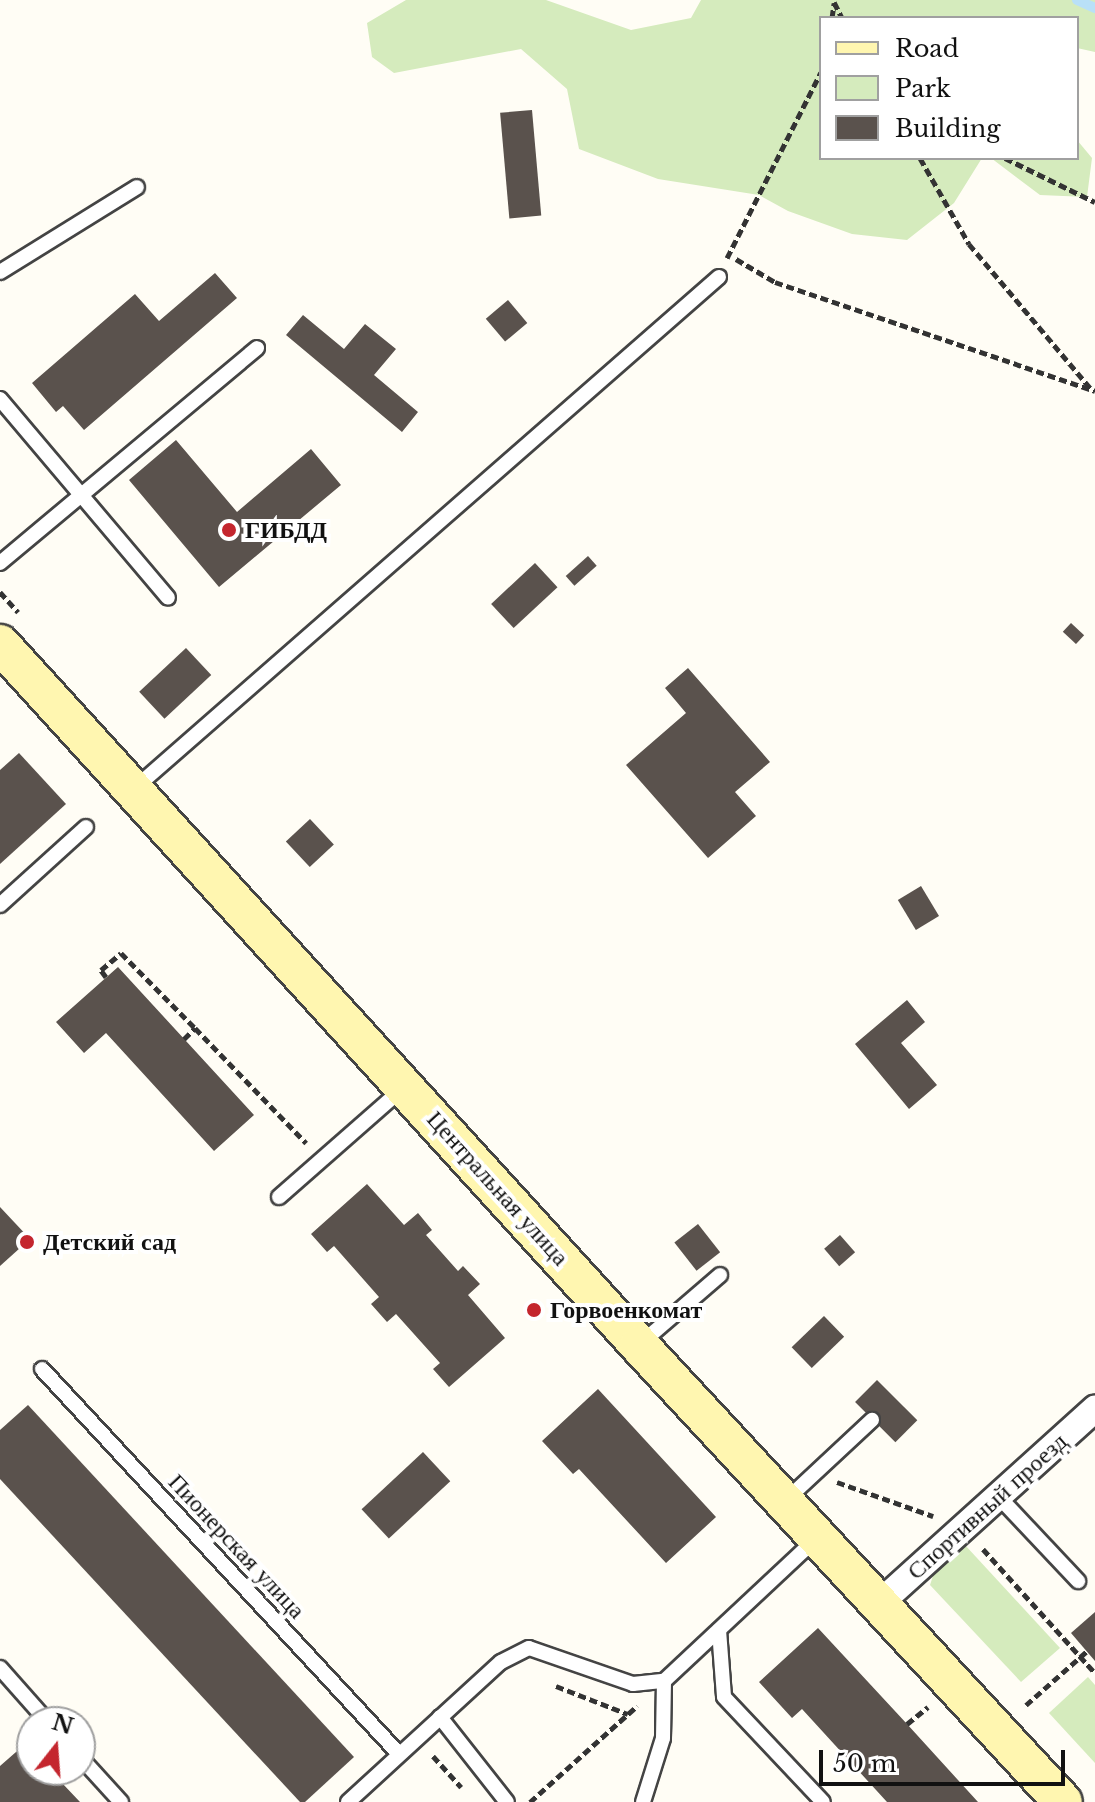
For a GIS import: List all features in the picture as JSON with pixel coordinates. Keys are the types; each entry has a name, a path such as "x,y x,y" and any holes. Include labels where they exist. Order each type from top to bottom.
{"main road":[{"name":"Центральная улица","path":"2,650 1063,1802"}],"street":[{"name":"Спортивный проезд","path":"880,1603 1095,1409"}],"lane":[{"path":"0,272 137,187"},
{"path":"132,791 719,277"},
{"path":"0,563 257,348"},
{"path":"0,399 168,598"},
{"path":"0,905 86,827"},
{"path":"279,1197 405,1085"},
{"path":"639,1345 720,1275"},
{"name":"Пионерская улица","path":"42,1369 399,1754"},
{"path":"785,1501 872,1420"},
{"path":"998,1496 1078,1581"},
{"path":"348,1802 399,1754 445,1723 501,1662 529,1648 633,1684 664,1681 818,1537"},
{"path":"719,1630 724,1697 823,1802"},
{"path":"0,1668 34,1706"},
{"path":"643,1802 663,1738 664,1681"},
{"path":"445,1723 507,1802"},
{"path":"96,1775 121,1802"}],"path":[{"path":"719,277 819,76"},
{"path":"921,160 969,244 1093,390"},
{"path":"1009,160 1095,202"},
{"path":"728,254 775,282 1093,390"},
{"path":"106,977 101,970 121,953 322,1159"},
{"path":"184,1039 195,1028"},
{"path":"813,1474 964,1527 1095,1673"},
{"path":"1026,1705 1087,1651"},
{"path":"530,1802 664,1681"},
{"path":"550,1683 628,1714"},
{"path":"907,1724 931,1704"},
{"path":"445,1723 427,1750 466,1792"}],"green space":[{"path":"406,0 546,0 631,30 691,18 701,0 1095,0 1095,52 1079,48 1079,16 819,16 819,160 981,160 954,203 907,240 852,234 788,211 759,195 658,179 579,149 567,89 521,49 394,73 372,57 367,23"},
{"path":"1079,142 1092,158 1087,197 1040,195 994,160 1079,160"},
{"path":"965,1545 1060,1648 1021,1682 930,1585 934,1573"},
{"path":"1088,1677 1095,1685 1095,1763 1049,1713"}],"building":[{"path":"532,110 541,216 509,218 500,113"},
{"path":"215,273 237,298 84,430 63,406 56,412 32,383 135,294 159,321"},
{"path":"508,300 527,323 505,342 486,319"},
{"path":"303,315 344,349 365,324 396,349 374,375 418,412 402,432 286,335"},
{"name":"ГИБДД","path":"176,440 237,512 311,449 341,485 219,587 129,480"},
{"path":"588,556 597,566 574,586 566,576"},
{"path":"535,563 558,587 514,628 491,604"},
{"path":"1071,623 1084,635 1076,644 1063,632"},
{"path":"186,648 211,675 164,719 139,692"},
{"path":"688,668 770,762 735,792 756,816 708,858 626,765 686,713 665,688"},
{"path":"19,753 66,804 0,864 0,770"},
{"path":"310,819 334,845 310,867 286,842"},
{"path":"921,886 939,916 916,930 898,900"},
{"path":"118,967 254,1115 214,1151 106,1033 84,1053 56,1022"},
{"path":"907,1000 925,1022 901,1043 937,1085 909,1109 855,1044"},
{"path":"367,1184 404,1225 418,1213 432,1230 426,1235 458,1271 463,1266 480,1284 468,1295 505,1338 449,1387 433,1369 440,1363 396,1314 387,1322 371,1304 379,1297 334,1246 327,1252 311,1234"},
{"path":"0,1207 30,1239 0,1266"},
{"path":"698,1224 720,1252 697,1271 674,1242"},
{"path":"840,1235 855,1252 839,1266 824,1249"},
{"path":"824,1316 844,1337 812,1368 792,1347"},
{"path":"877,1380 917,1420 895,1442 855,1402"},
{"path":"598,1389 716,1517 666,1563 579,1469 573,1474 542,1441"},
{"path":"28,1405 354,1757 305,1802 300,1802 0,1479 0,1430"},
{"path":"423,1452 450,1481 389,1539 362,1509"},
{"path":"1095,1612 1095,1661 1071,1633"},
{"path":"818,1628 978,1802 887,1802 802,1709 792,1718 759,1682"},
{"path":"16,1752 16,1786 65,1786 80,1802 0,1802 0,1766"}],"waterway":[{"path":"1077,0 1095,8"}],"place":[{"name":"ГИБДД","path":"229,530"},
{"name":"Детский сад","path":"27,1242"},
{"name":"Горвоенкомат","path":"534,1310"}]}
